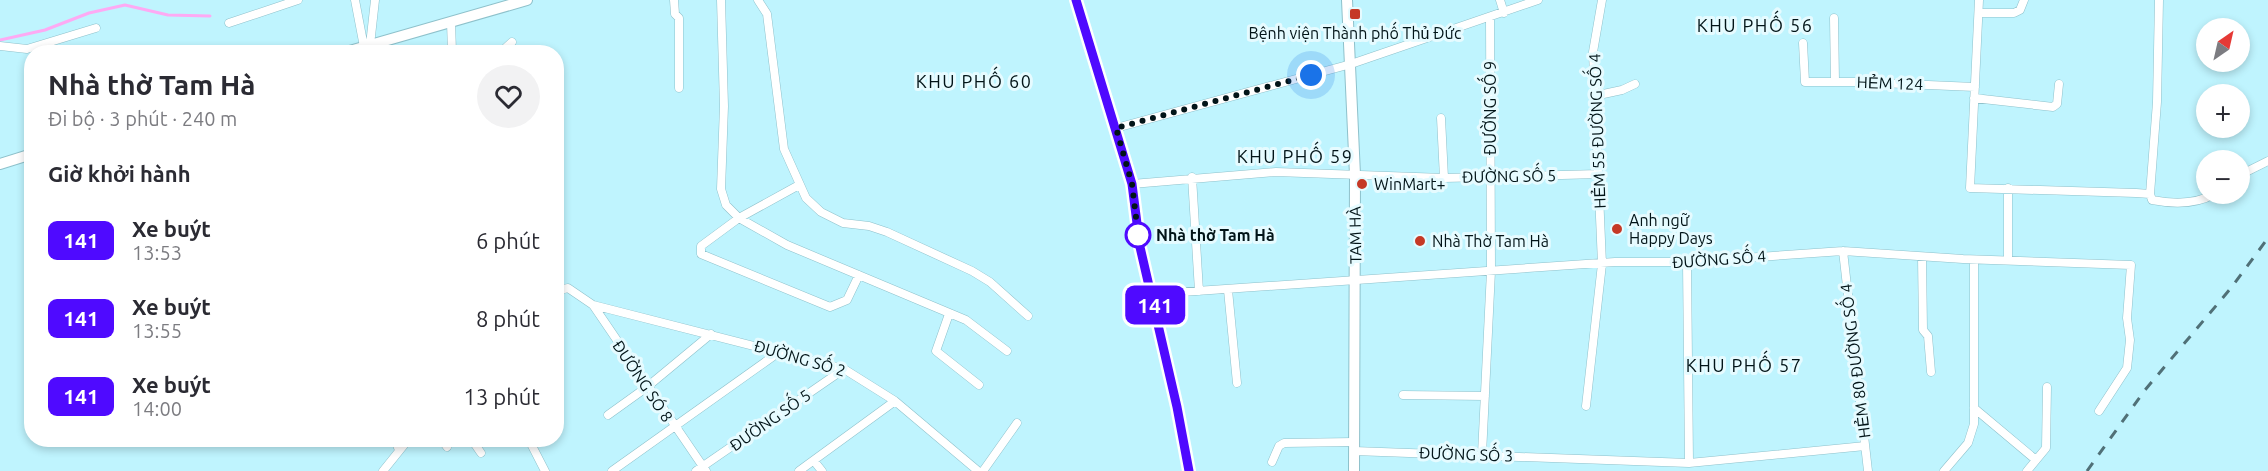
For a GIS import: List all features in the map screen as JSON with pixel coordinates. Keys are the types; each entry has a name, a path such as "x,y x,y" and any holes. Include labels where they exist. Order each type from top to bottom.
{"main road":[{"path":"371,45 524,0"},
{"path":"1076,0 1132,184 1140,247 1153,294 1189,471"},
{"name":"TAM HÀ","path":"1347,0 1355,175 1354,471"},
{"path":"0,164 24,156"}],"street":[{"path":"229,23 298,0"},
{"path":"355,0 367,45"},
{"path":"367,45 375,0"},
{"path":"674,0 675,14 679,18 679,88"},
{"path":"721,0 724,106 721,189 726,205 739,218 787,245 966,320 1007,351"},
{"path":"758,0 767,14 784,149 806,198 821,212 843,223 869,226 887,232 953,261 990,282 1028,316"},
{"path":"1500,0 1504,13"},
{"path":"1116,128 1351,63 1538,0"},
{"name":"HẺM 55 ĐƯỜNG SỐ 4","path":"1586,406 1602,264 1593,52 1602,0"},
{"path":"1980,0 1970,188 2150,194"},
{"path":"1979,13 2014,13 2020,10 2024,0"},
{"path":"2159,0 2156,112 2150,194 2152,200 2165,202 2196,201"},
{"name":"ĐƯỜNG SỐ 9","path":"1482,454 1491,271 1490,17"},
{"path":"1834,18 1835,82"},
{"path":"452,22 452,45"},
{"path":"40,45 96,28"},
{"path":"509,45 512,42"},
{"name":"HẺM 124","path":"1803,43 1805,82 1975,87"},
{"path":"0,46 24,49"},
{"path":"1594,96 1622,90 1635,84"},
{"path":"1974,98 2054,107 2057,104 2059,84"},
{"path":"1441,117 1444,178"},
{"path":"2250,170 2268,160"},
{"name":"ĐƯỜNG SỐ 5","path":"1132,184 1192,177 1276,172 1444,178 1599,174"},
{"path":"1192,177 1199,291"},
{"path":"799,185 739,218 701,246 701,254 830,307 847,300 858,275"},
{"path":"2008,188 2008,260"},
{"name":"ĐƯỜNG SỐ 4","path":"1153,294 1602,264 1687,262 1842,251 1974,260 2131,265 2127,318 2130,340 2127,368 2099,411"},
{"name":"HẺM 80 ĐƯỜNG SỐ 4","path":"1842,251 1868,471"},
{"path":"1922,256 1923,330 1929,336 1931,372"},
{"path":"1944,471 1968,443 1974,424 1974,260"},
{"path":"1687,262 1689,463"},
{"name":"ĐƯỜNG SÓ 8","path":"564,289 568,288 578,293 593,305 701,470"},
{"path":"1228,290 1237,383"},
{"name":"ĐƯỜNG SỐ 2","path":"593,305 777,350 844,369 895,401 974,470"},
{"path":"949,314 936,351 979,385"},
{"path":"608,415 647,387 711,334"},
{"path":"612,471 775,355 777,350"},
{"name":"ĐƯỜNG SỐ 5","path":"701,470 844,369"},
{"path":"2027,471 2046,448 2047,387"},
{"path":"1403,395 1485,396"},
{"path":"799,471 895,401"},
{"path":"1974,408 2036,460"},
{"path":"983,471 1017,423"},
{"name":"ĐƯỜNG SỐ 3","path":"1272,462 1279,446 1284,443 1689,463 1865,446"},
{"path":"385,470 402,447"},
{"path":"477,447 481,453"},
{"path":"533,447 545,471"},
{"path":"814,461 822,471"}],"waterway":[{"path":"0,40 45,30 89,13 125,5 168,15 210,16"}],"railway":[{"path":"2087,471 2145,390 2231,288 2268,238"}],"bus line":[{"name":"141","path":"1076,0 1132,184 1140,247 1153,294 1189,471"}],"place":[{"name":"Bệnh viện Thành phố Thủ Đức","path":"1355,14"},
{"name":"WinMart+","path":"1362,184"},
{"name":"Anh ngữ Happy Days","path":"1617,229"},
{"name":"Nhà thờ Tam Hà","path":"1138,235"},
{"name":"Nhà Thờ Tam Hà","path":"1420,241"}],"district":[{"name":"KHU PHỐ 56","path":"1755,25"},
{"name":"KHU PHỐ 60","path":"974,81"},
{"name":"KHU PHỐ 59","path":"1295,156"},
{"name":"KHU PHỐ 57","path":"1744,365"}],"route":[{"path":"1138,235 1139,242 1132,184 1116,128 1311,75"}]}
